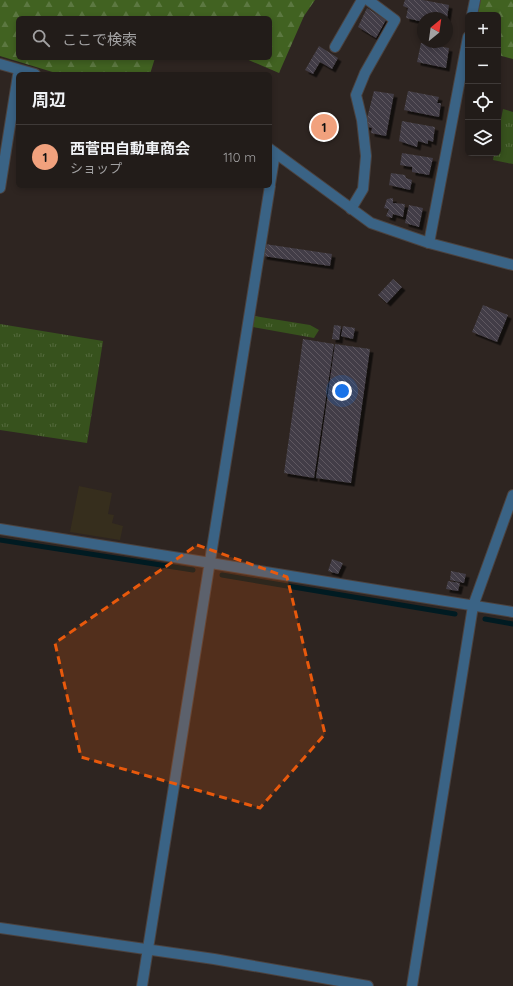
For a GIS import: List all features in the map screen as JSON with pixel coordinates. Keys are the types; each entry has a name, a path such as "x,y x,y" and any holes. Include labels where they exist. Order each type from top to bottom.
{"street":[{"path":"335,47 362,0"},
{"path":"351,209 363,189 366,156 362,120 356,95 364,73 395,20 368,0"},
{"path":"473,12 475,0"},
{"path":"429,243 466,48"},
{"path":"0,64 16,72"},
{"path":"0,188 16,86"},
{"path":"273,151 371,223 429,243 513,265"},
{"path":"272,162 273,151"},
{"path":"142,986 270,188"},
{"path":"412,986 473,606 513,495"},
{"path":"0,529 513,612"},
{"path":"0,928 214,959 368,986"}],"highlighted area":[{"path":"197,545 287,577 325,734 260,808 81,757 55,643"}],"shaded area":[{"path":"79,486 112,493 108,514 114,515 112,523 123,526 120,540 70,532"}],"green space":[{"path":"0,0 315,0 304,16 279,73 249,60 272,60 272,16 16,16 16,60 154,60 151,72 52,72 0,56"},
{"path":"480,0 513,0 513,59 501,56 501,12 478,12"},
{"path":"503,109 513,112 513,164 493,160 494,156 501,156 501,119"},
{"path":"254,316 310,325 319,330 314,338 253,327"},
{"path":"0,324 103,341 87,443 0,430"}],"building":[{"path":"405,0 423,0 449,5 448,12 417,12 417,21 406,18 408,8 403,6"},
{"path":"367,8 386,20 376,38 358,27"},
{"path":"319,46 338,58 332,69 320,62 313,74 305,70"},
{"path":"420,48 449,48 446,68 417,62"},
{"path":"374,91 394,94 386,136 371,133 372,128 365,126"},
{"path":"408,91 439,97 437,103 441,103 439,117 404,110"},
{"path":"402,121 435,127 433,142 428,140 428,144 418,141 417,147 399,141"},
{"path":"402,153 433,158 429,175 412,172 412,167 400,165"},
{"path":"391,173 405,175 406,178 412,180 410,190 389,185"},
{"path":"393,198 393,203 405,204 403,217 393,214 392,218 386,216 389,209 384,208 387,199"},
{"path":"409,205 423,208 419,227 405,223"},
{"path":"265,244 332,254 330,266 263,256"},
{"path":"393,279 402,287 387,303 378,295"},
{"path":"483,305 508,315 497,342 472,332"},
{"path":"334,325 341,326 339,340 332,339"},
{"path":"343,326 355,328 353,339 341,336"},
{"path":"303,339 334,344 314,478 284,473"},
{"path":"335,344 370,349 351,483 316,478"},
{"path":"332,559 343,563 338,574 328,571"},
{"path":"451,571 466,574 464,583 450,580"},
{"path":"448,581 460,583 458,591 446,589"}],"waterway":[{"path":"0,540 193,570"},
{"path":"222,575 455,614"},
{"path":"485,619 513,624"}],"place":[{"name":"西菅田自動車商会","path":"324,127"}]}
